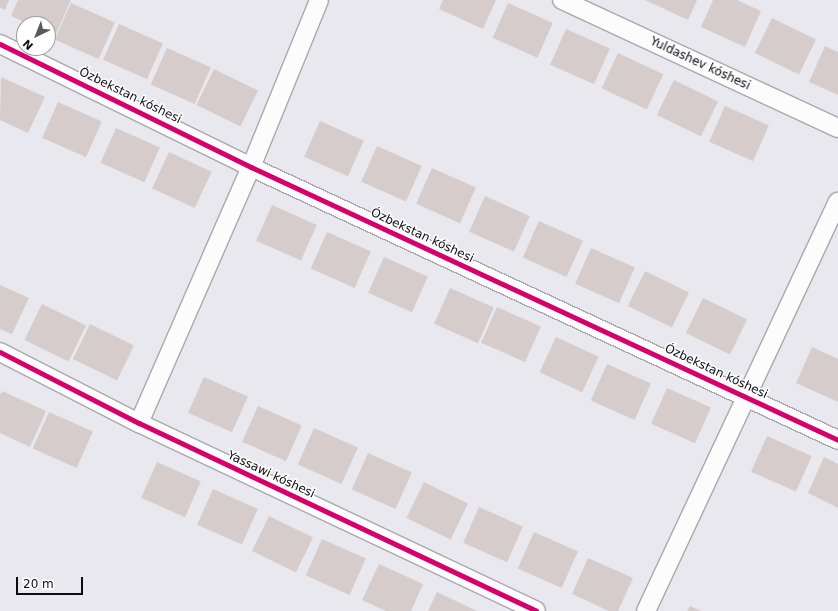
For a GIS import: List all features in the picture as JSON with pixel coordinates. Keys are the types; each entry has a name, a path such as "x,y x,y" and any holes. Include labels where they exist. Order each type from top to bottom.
{"street":[{"path":"139,423 251,167 319,0"},
{"name":"Yuldashev kóshesi","path":"562,0 838,128"},
{"name":"Ózbekstan kóshesi","path":"0,44 251,167 838,440"},
{"path":"646,611 838,202"},
{"name":"Yassawi kóshesi","path":"0,352 139,423 536,611"}],"building":[{"path":"0,0 9,0 5,10 0,8"},
{"path":"18,0 71,0 56,34 56,16 16,16 16,18 11,16"},
{"path":"443,0 496,0 483,29 439,9"},
{"path":"645,0 697,0 688,20"},
{"path":"713,0 737,0 761,11 745,47 701,27"},
{"path":"71,3 115,23 99,59 56,40 56,37"},
{"path":"508,3 553,23 537,58 493,38"},
{"path":"772,18 816,39 799,75 755,53"},
{"path":"119,24 163,44 147,79 103,60"},
{"path":"566,29 610,49 594,84 550,65"},
{"path":"825,46 838,52 838,95 809,82"},
{"path":"167,48 211,68 195,104 151,85"},
{"path":"618,53 663,74 647,109 602,88"},
{"path":"214,69 258,90 241,126 196,105"},
{"path":"1,77 45,97 28,133 0,120"},
{"path":"674,80 718,101 701,137 657,115"},
{"path":"58,102 102,122 86,157 42,138"},
{"path":"725,106 769,126 753,161 709,142"},
{"path":"320,121 364,141 348,176 304,157"},
{"path":"116,128 160,148 144,182 101,163"},
{"path":"377,146 422,166 406,202 361,182"},
{"path":"169,152 212,172 195,208 152,188"},
{"path":"432,168 476,188 460,223 416,204"},
{"path":"485,196 530,216 514,252 469,232"},
{"path":"272,205 317,225 301,261 256,241"},
{"path":"539,221 583,241 567,277 523,258"},
{"path":"327,232 371,252 355,288 311,269"},
{"path":"591,248 635,268 619,303 575,284"},
{"path":"384,257 428,277 412,312 368,293"},
{"path":"645,271 689,292 672,328 628,306"},
{"path":"0,285 29,298 12,334 0,329"},
{"path":"450,288 494,308 478,343 434,324"},
{"path":"703,298 747,319 730,355 686,333"},
{"path":"42,304 86,325 69,361 24,340"},
{"path":"497,307 541,327 525,362 481,343"},
{"path":"90,324 134,345 117,381 73,359"},
{"path":"556,337 599,357 582,392 540,372"},
{"path":"812,347 838,359 838,402 796,383"},
{"path":"607,364 651,384 635,420 591,401"},
{"path":"204,377 248,397 232,432 188,413"},
{"path":"667,388 711,408 695,443 651,424"},
{"path":"2,391 46,411 30,447 0,433 0,395"},
{"path":"258,406 302,426 286,461 242,442"},
{"path":"49,412 93,432 77,468 33,449"},
{"path":"314,428 358,448 342,484 298,465"},
{"path":"767,436 812,456 796,492 751,472"},
{"path":"368,453 412,473 396,509 352,490"},
{"path":"824,457 838,464 838,508 808,493"},
{"path":"157,462 201,482 185,517 141,498"},
{"path":"424,482 468,503 451,539 406,518"},
{"path":"213,489 258,509 242,545 197,525"},
{"path":"479,507 523,527 507,562 463,543"},
{"path":"269,516 313,537 296,573 252,551"},
{"path":"534,532 578,552 562,588 518,569"},
{"path":"322,539 366,559 350,595 306,576"},
{"path":"588,558 633,578 618,611 609,611 572,594"},
{"path":"379,564 423,584 411,611 386,611 362,600"},
{"path":"437,592 477,611 428,611"},
{"path":"690,606 701,611 687,611"}],"cycle path":[{"path":"0,44 251,167 838,440"},
{"path":"0,352 139,423 536,611"}]}
